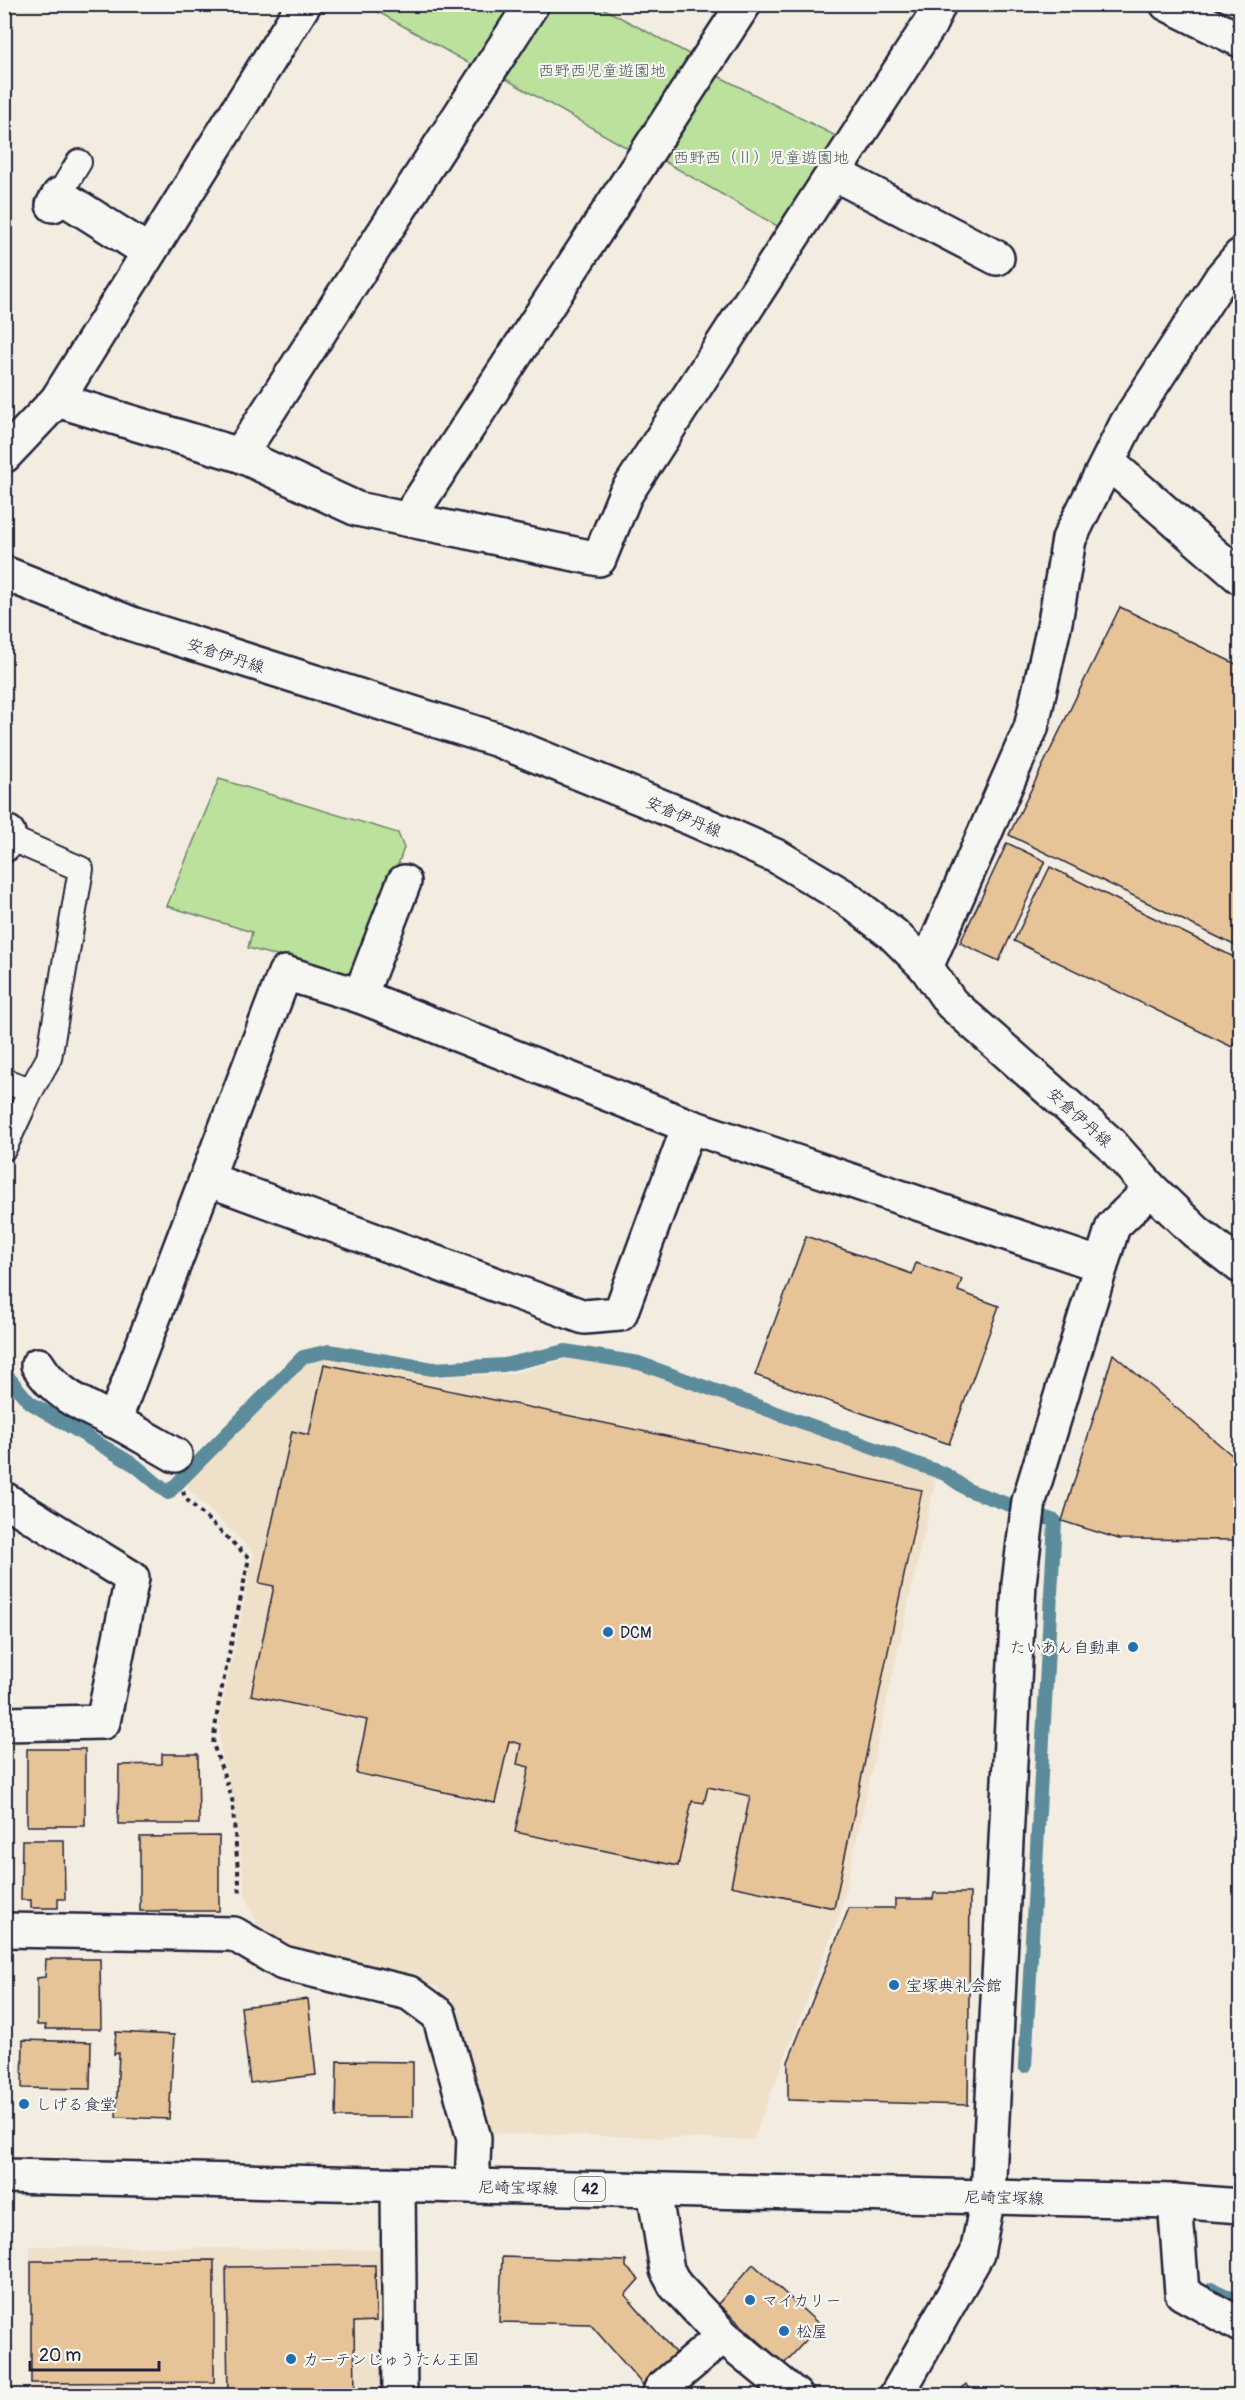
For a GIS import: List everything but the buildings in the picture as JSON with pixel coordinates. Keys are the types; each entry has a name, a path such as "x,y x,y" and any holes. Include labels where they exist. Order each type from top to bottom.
{"street":[{"path":"10,442 57,400 304,4"},
{"path":"240,455 532,4"},
{"path":"408,519 744,4"},
{"path":"57,400 240,455 357,509 599,559 625,495 930,24 939,4"},
{"path":"1167,4 1240,40"},
{"path":"833,173 997,258"},
{"path":"56,200 149,252"},
{"path":"926,967 1031,728 1055,622 1069,539 1127,423 1222,277 1240,256"},
{"path":"1109,463 1240,577"},
{"name":"安倉伊丹線","path":"4,573 132,624 498,740 690,818 778,857 845,897 893,934 926,967 951,1003 1111,1144 1151,1189 1196,1232 1240,1266"},
{"path":"360,996 404,882"},
{"path":"114,1420 285,973 360,996 689,1126 1101,1266"},
{"path":"207,1179 584,1317 620,1314 689,1126"},
{"path":"896,2396 977,2254 988,2197 1021,1572 1029,1502 1113,1226 1151,1189"},
{"path":"38,1365 46,1378 76,1403 114,1420 175,1455"},
{"path":"4,1499 132,1578 103,1722 4,1724"},
{"path":"4,1930 234,1934 284,1963 409,1994 439,2015 474,2138 472,2186"},
{"name":"尼崎宝塚線","path":"4,2176 1175,2201 1240,2206"},
{"path":"398,2185 400,2396"},
{"path":"654,2190 667,2270 675,2285 723,2336 796,2396"},
{"name":"尼崎宝塚線","path":"1175,2201 1240,2198"},
{"path":"1175,2201 1182,2293 1240,2325"},
{"path":"658,2396 661,2389 723,2336"}],"lane":[{"path":"56,200 79,162"},
{"path":"4,1148 49,1058 81,869 5,838"},
{"path":"4,1081 31,1090"}],"path":[{"path":"175,1455 185,1498 249,1558 218,1707 213,1744 232,1798 241,1899 255,1926 244,1940"}],"shaded area":[{"path":"329,1358 440,1377 510,1374 567,1359 637,1368 936,1478 840,1914 753,2140 490,2133 450,2004 437,1986 285,1951 257,1923 246,1897 233,1797 220,1748 220,1717 254,1553 189,1490 188,1480 304,1365"},
{"path":"30,2246 385,2250 387,2395 39,2396 39,2388 30,2388"}],"green space":[{"path":"366,5 513,5 475,67"},
{"name":"西野西児童遊園地","path":"548,5 597,5 691,55 629,149 502,77"},
{"name":"西野西（Ⅱ）児童遊園地","path":"714,74 838,137 779,227 660,159"},
{"path":"219,779 398,833 404,848 360,970 347,976 248,948 252,932 167,906"}],"waterway":[{"path":"4,1372 29,1402 136,1466 168,1493 303,1357 329,1351 433,1369 504,1365 565,1351 639,1363 945,1474 968,1490 1055,1521 1025,2066"},
{"path":"1212,2289 1240,2302"}],"place":[{"name":"DCM","path":"608,1632"},
{"name":"たいあん自動車","path":"1133,1647"},
{"name":"宝塚典礼会館","path":"894,1985"},
{"name":"しげる食堂","path":"24,2104"},
{"name":"マイカリー","path":"750,2300"},
{"name":"松屋","path":"784,2331"},
{"name":"カーテンじゅうたん王国","path":"291,2359"}]}
